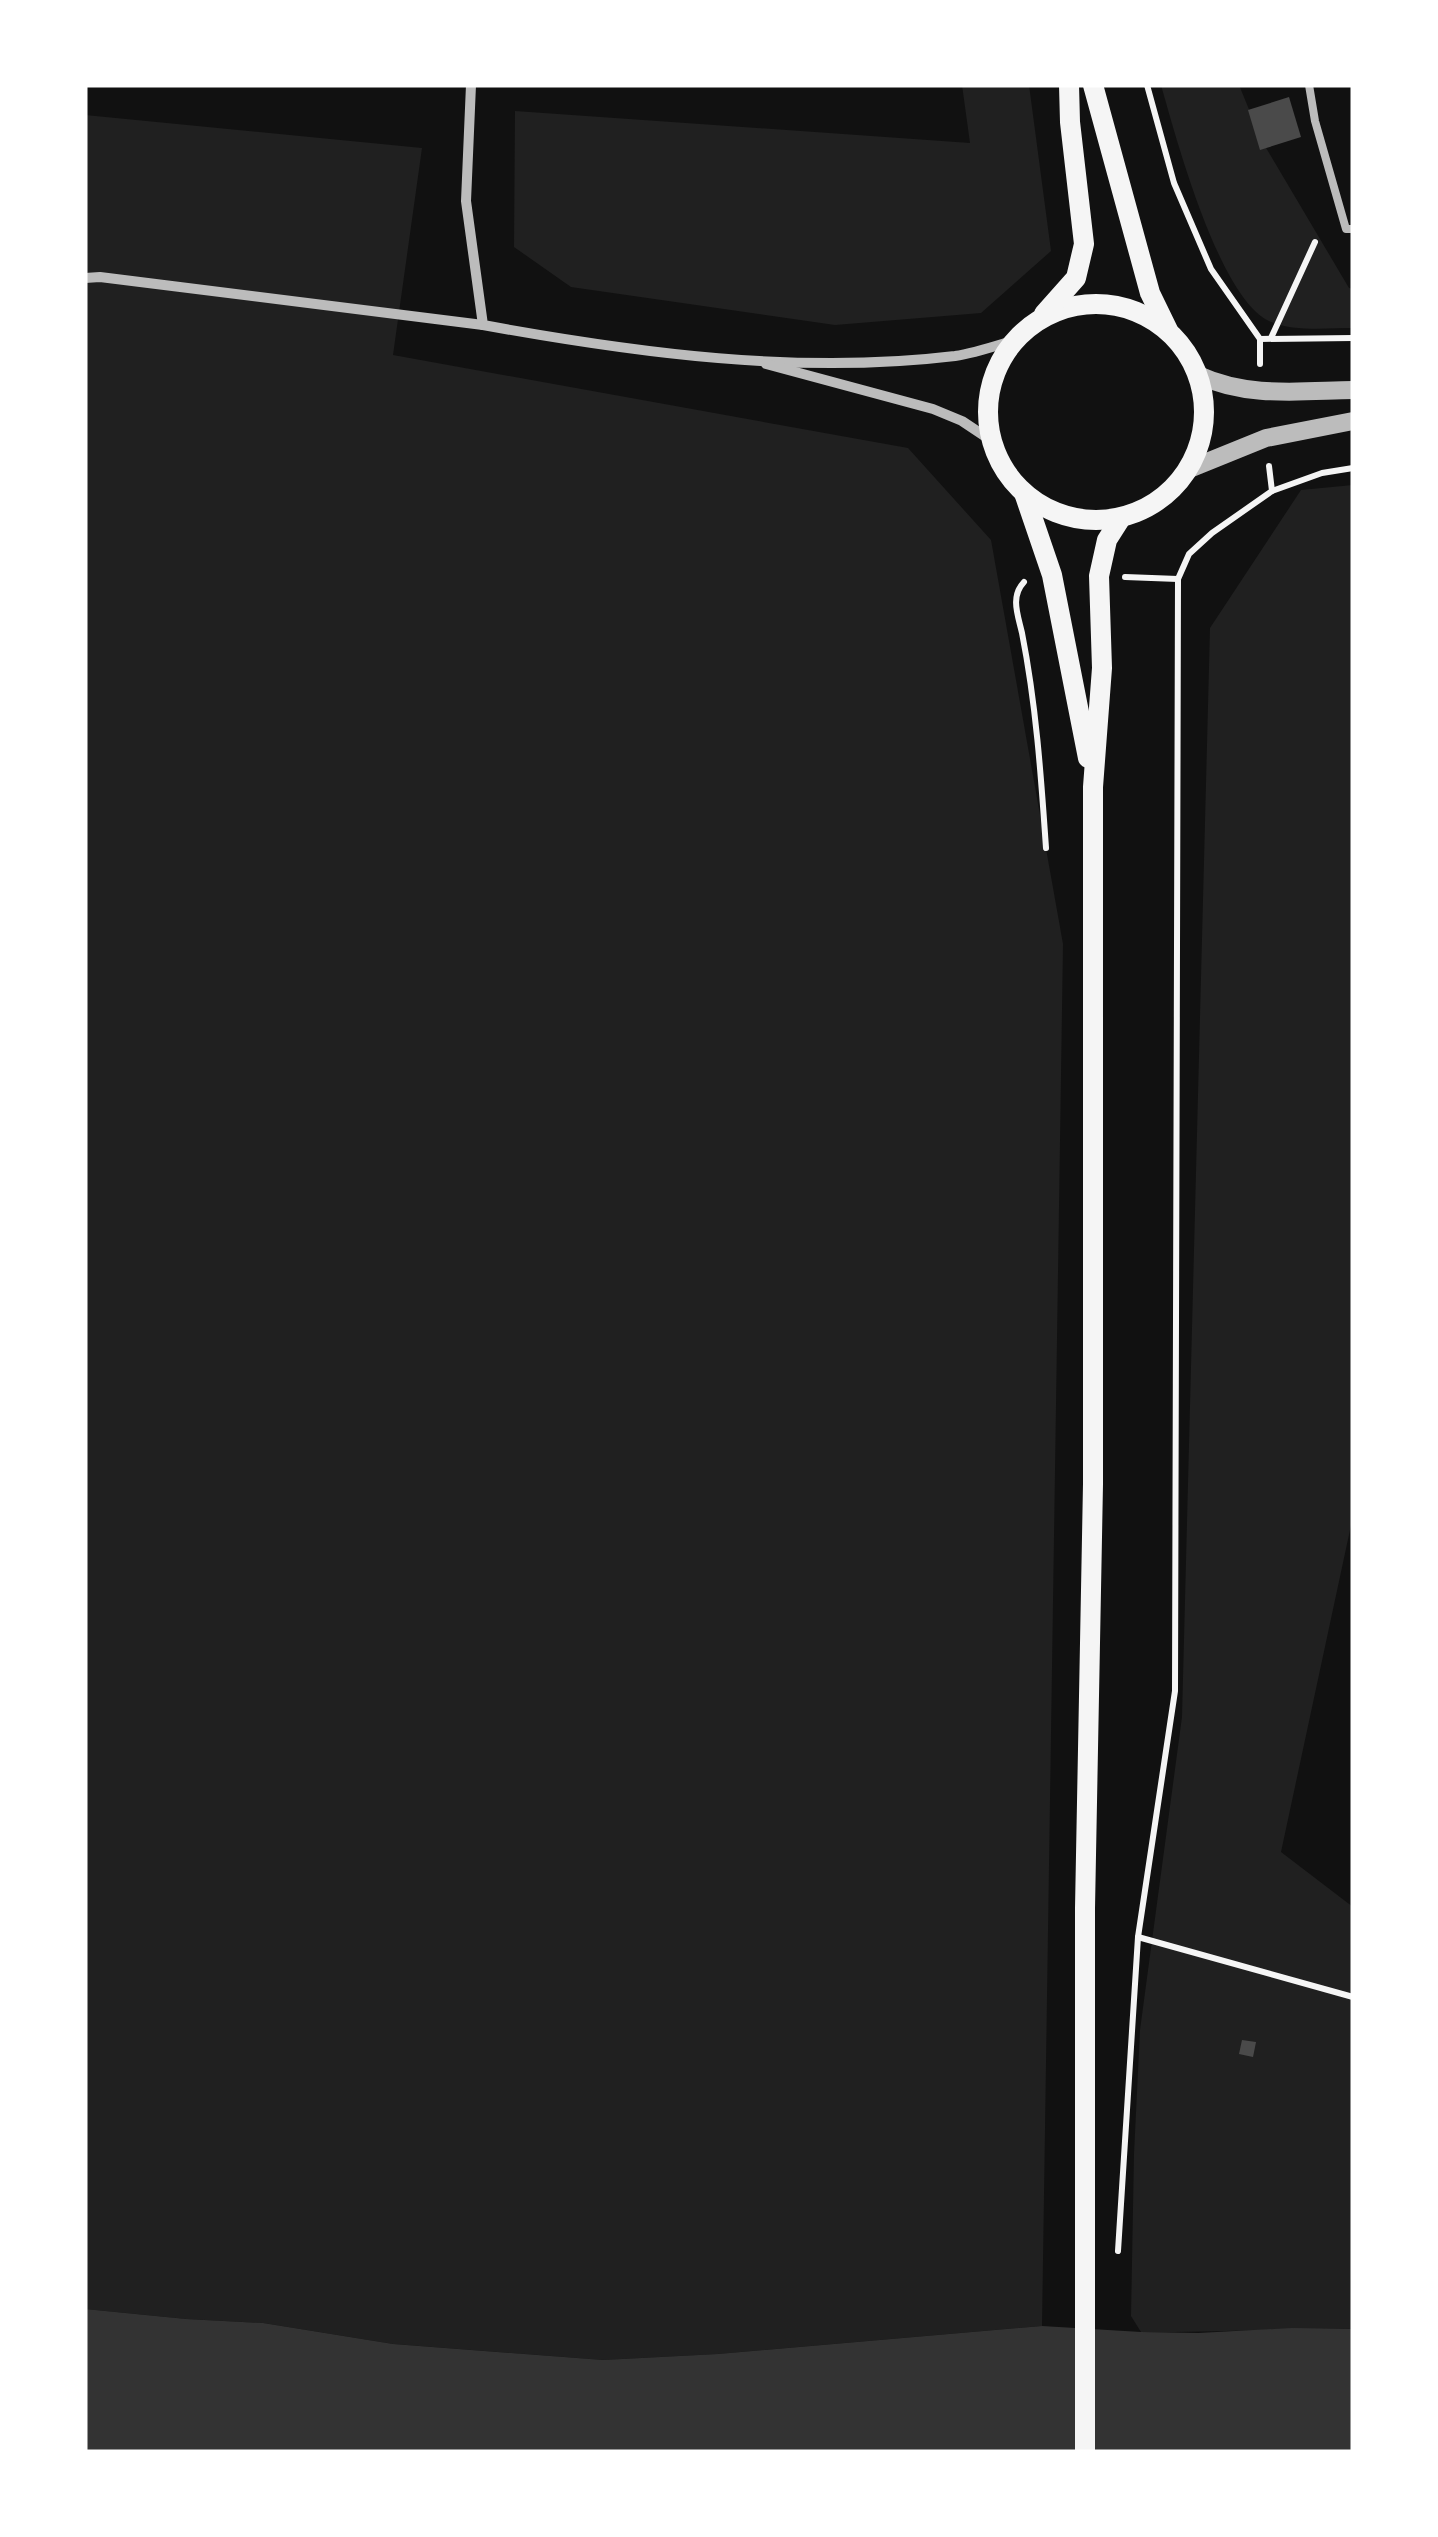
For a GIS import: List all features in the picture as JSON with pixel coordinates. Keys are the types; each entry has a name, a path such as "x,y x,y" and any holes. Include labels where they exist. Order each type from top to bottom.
{"main road":[{"path":"1069,85 1084,244 1076,278 1038,321 1014,340 999,364 988,397 988,419 1004,469 1024,493 1069,517 1092,520 1121,518 1167,494 1194,458 1204,425 1204,400 1198,376 1150,293 1093,85"},
{"path":"1038,321 1063,309 1110,304 1139,313 1169,331"},
{"path":"1024,493 1052,575 1093,787"},
{"path":"1084,2452 1085,1908 1093,1484 1093,787 1102,668 1098,576 1107,540 1121,518"}],"street":[{"path":"471,85 466,201 483,325"},
{"path":"85,278 483,325 576,342 750,360 867,362 959,356 1014,340"},
{"path":"750,360 933,410 992,441"},
{"path":"1198,376 1223,387 1260,392 1353,390"},
{"path":"1187,470 1266,438 1353,420"}],"lane":[{"path":"1309,85 1346,229 1353,229"}],"path":[{"path":"1147,85 1174,182 1212,269 1260,339 1260,392"},
{"path":"1272,338 1316,242"},
{"path":"1260,339 1353,338"},
{"path":"1266,438 1272,491"},
{"path":"1117,2269 1138,1937 1174,1691 1178,579 1189,554 1272,491 1322,473 1353,468"},
{"path":"1138,1937 1353,1997"}],"shaded area":[{"path":"962,85 1029,85 1051,251 981,313 835,325 571,287 514,247 515,111 970,143"},
{"path":"1161,85 1239,85 1262,141 1353,289 1353,328 1289,327 1269,321 1251,306 1233,282 1202,214"},
{"path":"85,115 422,148 393,355 908,448 991,540 1063,944 1042,2326 603,2360 393,2344 263,2323 85,2309"},
{"path":"1353,485 1353,1516 1281,1852 1353,1907 1353,2329 1141,2332 1131,2316 1140,2030 1182,1717 1210,628 1301,490"},
{"path":"85,2309 263,2323 393,2344 603,2360 1042,2326 1198,2333 1353,2329 1353,2452 85,2452"}],"building":[{"path":"1289,97 1301,137 1260,150 1248,110"},
{"path":"1242,2040 1256,2042 1253,2057 1239,2054"}]}
